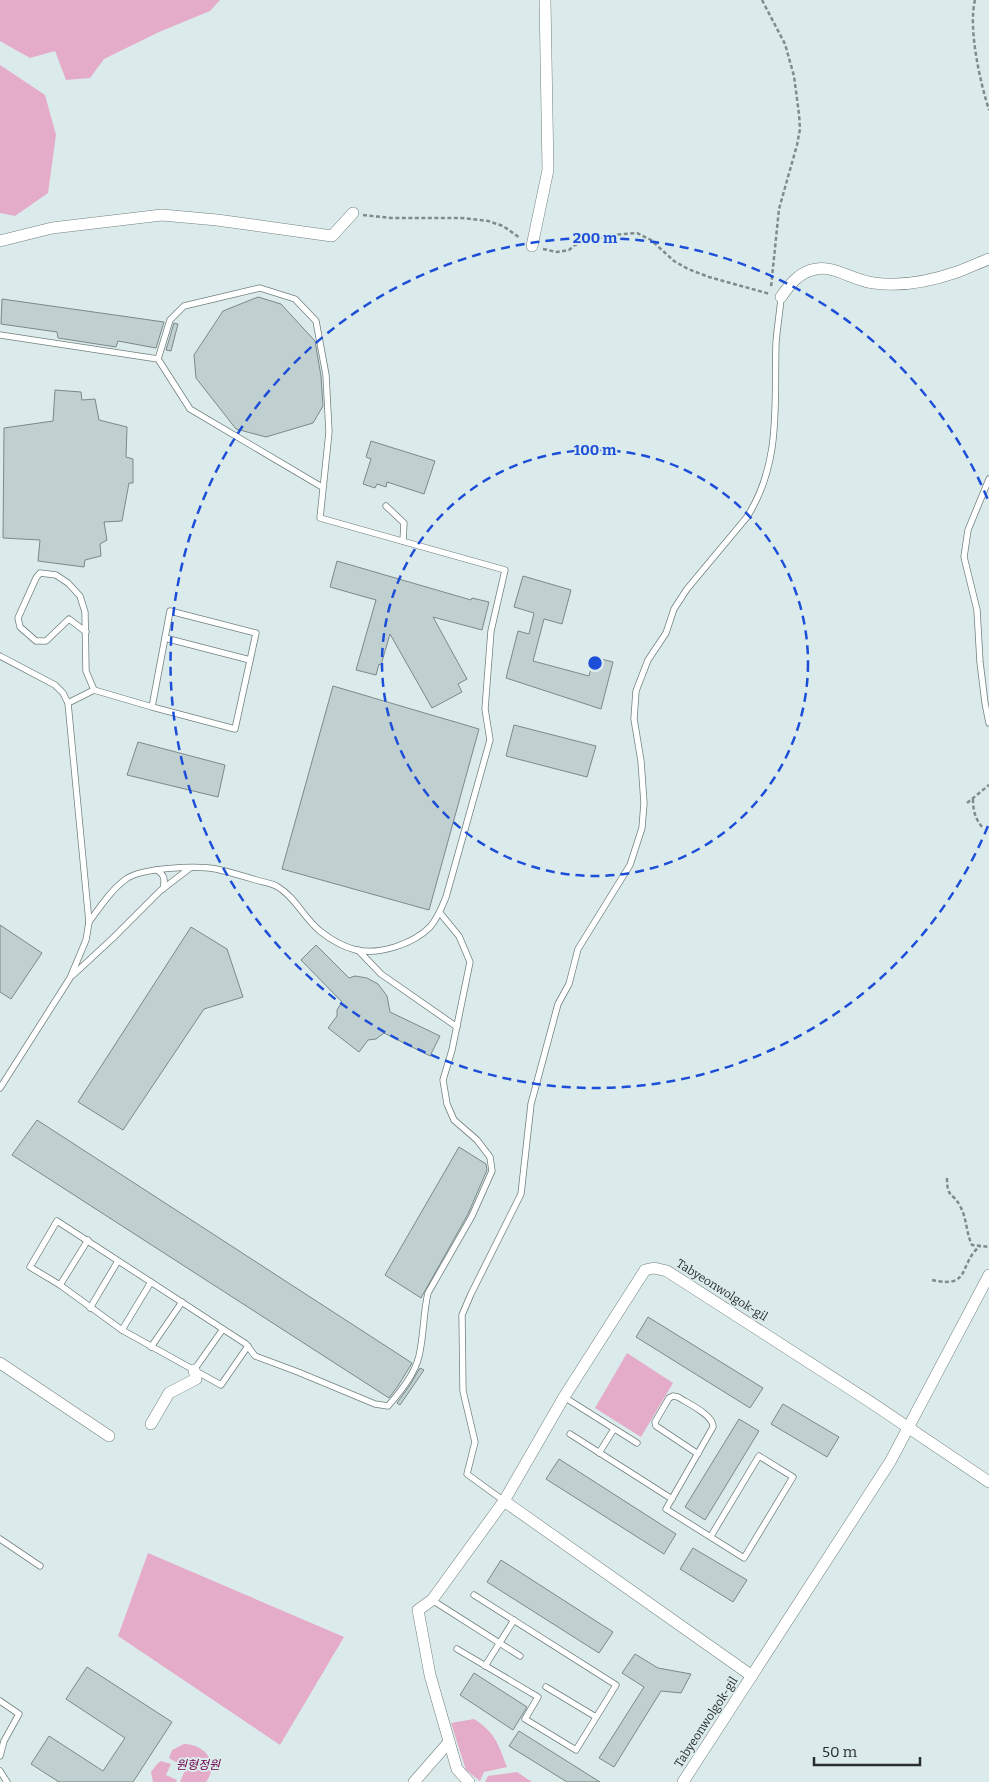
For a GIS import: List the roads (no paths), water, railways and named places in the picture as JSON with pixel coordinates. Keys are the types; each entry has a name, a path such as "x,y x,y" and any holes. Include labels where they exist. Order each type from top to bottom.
{"street":[{"path":"532,246 548,170 545,0"},
{"path":"0,241 52,228 162,215 217,220 332,236 353,213"},
{"path":"776,295 803,273 826,267 874,284 899,284 918,282 950,274 989,260"},
{"name":"Tabyeonwolgok-gil","path":"449,1742 430,1674 418,1610 432,1600 504,1501 564,1397 645,1270 654,1268 667,1271 908,1427 989,1482"},
{"path":"908,1427 989,1275"},
{"path":"0,1363 110,1436"},
{"path":"151,1424 169,1393 196,1379 194,1370"},
{"name":"Tabyeonwolgok-gil","path":"684,1782 890,1462 908,1427"},
{"name":"Tabyeonwolgok-gil","path":"504,1501 752,1676"},
{"path":"449,1742 456,1769 467,1781"},
{"path":"414,1782 449,1742"}],"lane":[{"path":"89,922 112,892 127,878 141,872 157,870 191,867 214,868 277,886 287,894 319,930 345,946 358,950 375,951 399,946 417,937 430,927 440,913 490,740 486,708 491,631 505,570 320,518 329,432 326,375 316,321 295,299 260,288 184,306 170,320 158,359"},
{"path":"504,1501 467,1474 475,1442 463,1391 462,1315 521,1194 531,1104 558,1004 569,984 578,949 630,865 642,828 644,803 642,761 634,719 636,691 648,660 666,633 674,609 747,517 755,504 767,473 771,456 776,409 776,295"},
{"path":"0,335 158,359 190,409 322,487"},
{"path":"989,479 968,530 964,557 977,610 980,662 989,723"},
{"path":"386,506 404,523 403,541"},
{"path":"86,632 69,619 46,641 36,641 20,627 18,618 36,578 40,574 56,574 68,582 80,596 85,612 86,632 86,671 94,690"},
{"path":"68,703 94,690 152,707 235,729 256,633 170,611 152,707"},
{"path":"165,638 250,660"},
{"path":"0,656 55,685 63,693 68,703 89,922 86,940 70,978 0,1088"},
{"path":"70,978 163,889 191,867"},
{"path":"157,870 164,877 163,889"},
{"path":"248,1346 221,1385 151,1348 90,1308 60,1285 30,1267 57,1221 248,1346 255,1356 375,1404 388,1406 413,1371 419,1357 428,1293 472,1216 492,1171 490,1157 477,1140 454,1120 447,1104 443,1080 458,1027 470,962 459,936 440,913"},
{"path":"358,950 381,974 458,1027"},
{"path":"60,1285 88,1240"},
{"path":"90,1308 118,1261"},
{"path":"122,1330 151,1282"},
{"path":"151,1348 182,1302"},
{"path":"194,1370 223,1329"},
{"path":"698,1454 656,1426 655,1422 673,1396 678,1397 710,1417 714,1423 698,1454 666,1509 744,1558 793,1478 759,1456 711,1536"},
{"path":"564,1397 637,1443"},
{"path":"599,1453 614,1429"},
{"path":"570,1434 672,1499"},
{"path":"0,1539 40,1566"},
{"path":"457,1648 538,1698 525,1719 576,1750 616,1685 474,1595"},
{"path":"432,1600 520,1656"},
{"path":"485,1666 514,1620"},
{"path":"546,1687 596,1717"},
{"path":"0,1702 19,1714 4,1741 0,1756"},
{"path":"0,1771 7,1782"}],"park label":[{"name":"원형정원","path":"198,1765"}]}
